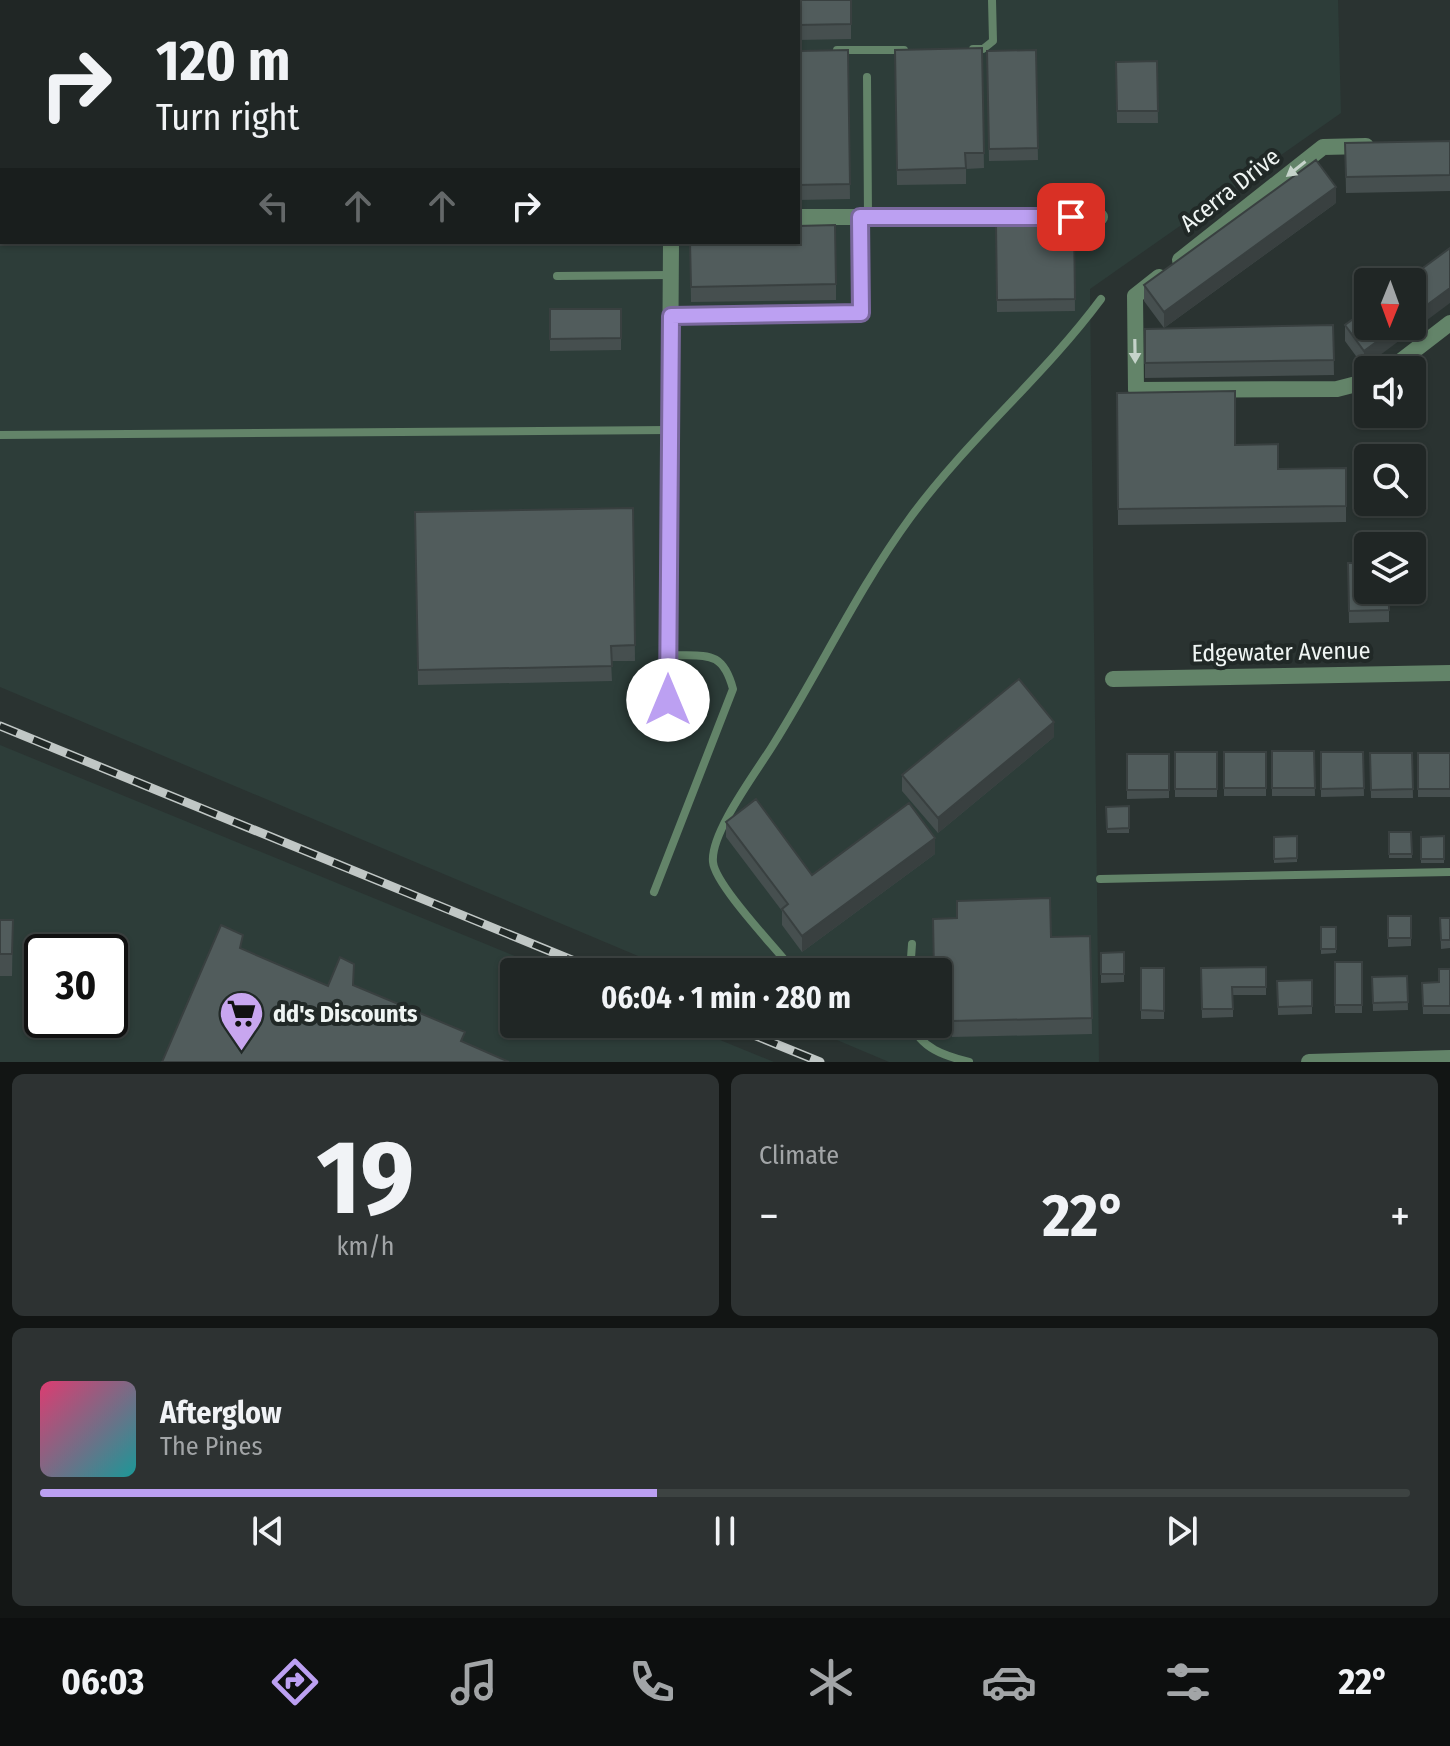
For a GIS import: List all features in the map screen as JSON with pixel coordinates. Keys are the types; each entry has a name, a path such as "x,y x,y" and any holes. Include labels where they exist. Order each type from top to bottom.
{"street":[{"name":"Acerra Drive","path":"1354,385 1337,389 1136,390 1135,296 1323,147 1387,145"},
{"path":"800,217 1100,217"},
{"path":"668,700 671,244"},
{"path":"1407,356 1450,323"},
{"name":"Edgewater Avenue","path":"1113,679 1450,673"},
{"path":"1309,1062 1450,1058"}],"lane":[{"path":"968,49 983,49 993,41 992,0"},
{"path":"829,51 921,49"},
{"path":"671,316 861,313 867,77"},
{"path":"557,276 671,275"},
{"path":"783,958 716,875 713,855 725,822 825,660 865,587 910,518 960,456 1064,347 1101,299"},
{"path":"0,435 670,430"},
{"path":"654,892 733,689 727,667 713,657 668,655"},
{"path":"1100,879 1450,872"},
{"path":"911,958 912,944"},
{"path":"918,1038 927,1046 969,1062"}],"shaded area":[{"path":"800,0 1338,0 1341,113 1090,289 1099,1062 889,1062 832,1038 952,1038 952,958 643,958 0,687 0,244 800,244"},
{"path":"0,745 520,958 500,958 500,1038 715,1038 774,1062 0,1062"}],"building":[{"path":"800,0 851,0 851,24 800,25"},
{"path":"982,48 984,153 965,153 966,168 897,170 895,50"},
{"path":"848,50 850,184 800,185 800,51"},
{"path":"1036,50 1038,148 989,149 987,51"},
{"path":"1157,61 1158,111 1117,111 1116,62"},
{"path":"1450,141 1450,175 1346,177 1345,143"},
{"path":"1316,160 1336,187 1164,312 1144,285"},
{"path":"1074,224 1075,299 997,300 996,225"},
{"path":"835,225 836,284 691,287 690,244 800,244 800,226"},
{"path":"1450,248 1450,288 1426,306 1426,268 1423,268"},
{"path":"550,309 621,309 621,338 550,339"},
{"path":"1354,318 1354,337 1345,325"},
{"path":"1333,325 1334,360 1145,363 1145,329"},
{"path":"1356,340 1379,340 1364,351"},
{"path":"1235,391 1235,445 1278,444 1278,469 1346,468 1346,506 1118,509 1117,393"},
{"path":"633,508 635,645 611,646 612,666 418,670 415,512"},
{"path":"1348,563 1354,563 1354,604 1389,604 1389,610 1349,611"},
{"path":"1019,679 1054,722 938,818 902,775"},
{"path":"1272,751 1314,751 1315,788 1272,788"},
{"path":"1175,752 1217,752 1217,789 1175,789"},
{"path":"1224,752 1266,752 1266,788 1224,788"},
{"path":"1321,752 1363,752 1364,788 1321,789"},
{"path":"1370,753 1412,753 1413,789 1371,790"},
{"path":"1418,753 1450,753 1450,789 1418,789"},
{"path":"1127,754 1169,754 1169,790 1127,790"},
{"path":"756,799 812,875 909,803 935,838 802,936 782,909 788,904 726,822"},
{"path":"1129,806 1129,828 1107,829 1106,807"},
{"path":"1389,832 1411,832 1412,854 1389,854"},
{"path":"1297,836 1297,858 1274,859 1274,837"},
{"path":"1444,836 1444,859 1421,859 1421,837"},
{"path":"1050,898 1051,937 1090,936 1092,1018 952,1021 952,958 934,958 933,919 957,918 957,901"},
{"path":"1388,916 1411,916 1411,938 1388,938"},
{"path":"1440,918 1450,918 1450,940 1441,940"},
{"path":"0,920 13,920 12,954 0,954"},
{"path":"221,925 243,935 240,948 328,986 340,957 354,964 353,985 465,1032 461,1041 509,1062 162,1062"},
{"path":"1321,927 1336,927 1336,949 1321,949"},
{"path":"1124,952 1124,974 1101,974 1101,953"},
{"path":"1335,962 1362,962 1362,1005 1335,1005"},
{"path":"1266,967 1266,987 1232,987 1233,1009 1202,1009 1201,968"},
{"path":"1141,968 1164,968 1164,1011 1141,1010"},
{"path":"1439,969 1450,969 1450,1006 1423,1006 1422,983 1439,982"},
{"path":"1407,976 1408,1002 1373,1003 1372,977"},
{"path":"1312,980 1312,1006 1278,1007 1277,981"}],"railway":[{"path":"0,726 567,958"},
{"path":"761,1038 820,1062"}],"place":[{"name":"dd's Discounts","path":"242,1053"}],"route":[{"path":"668,700 671,316 861,313 860,217 1071,217"}]}
